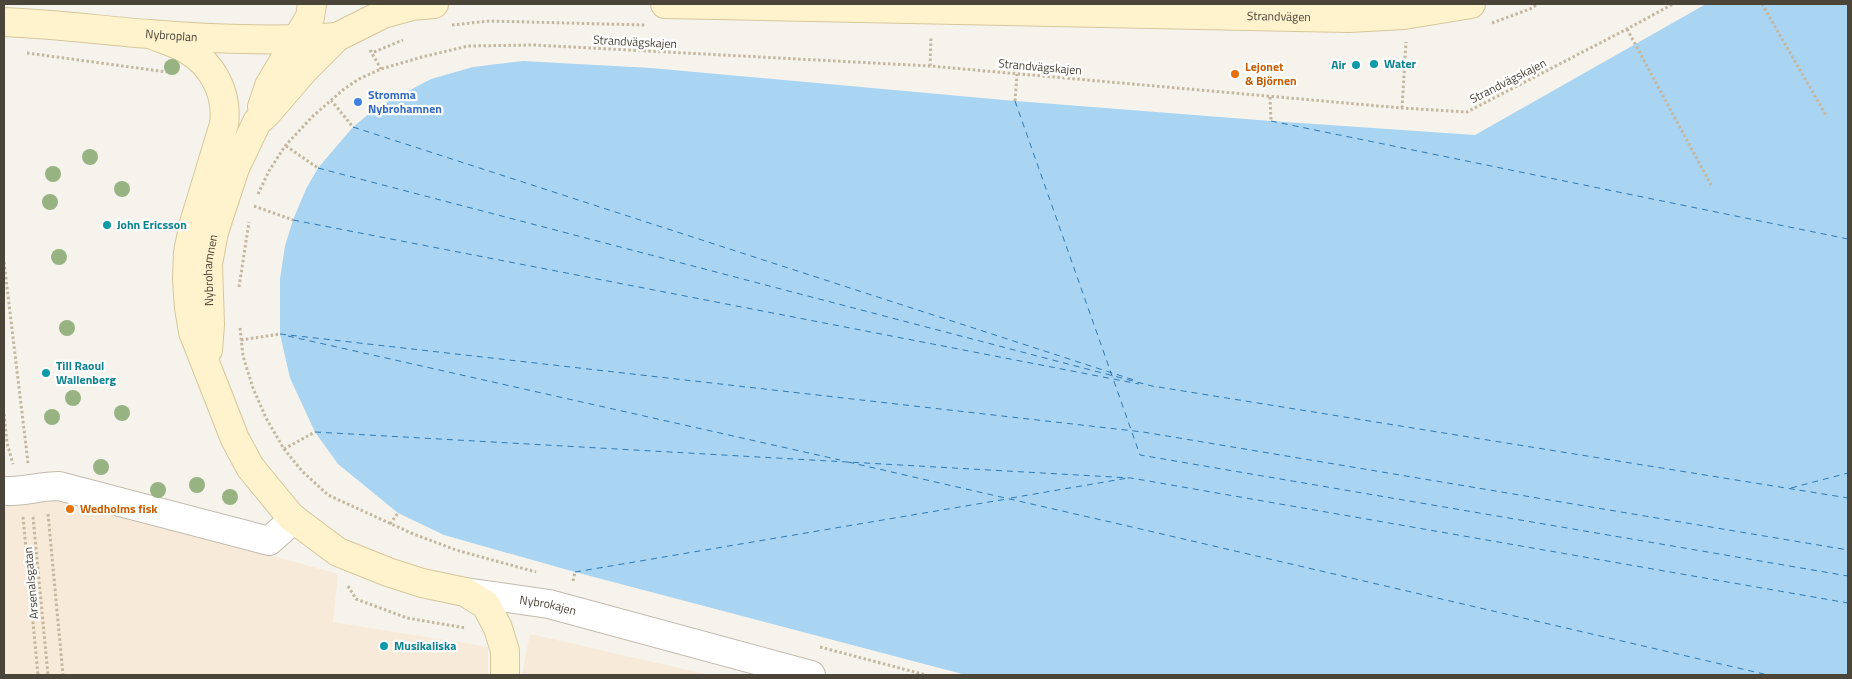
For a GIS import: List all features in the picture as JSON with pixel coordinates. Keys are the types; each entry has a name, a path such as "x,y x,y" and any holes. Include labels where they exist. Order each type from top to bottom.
{"street":[{"path":"257,122 269,86 310,17 312,4"},
{"path":"337,37 383,14 412,6 434,4"},
{"name":"Strandvägen","path":"665,4 1349,18 1404,15 1471,4"},
{"name":"Nybroplan","path":"4,22 242,40 296,40 337,37"},
{"path":"150,34 185,48 200,58 215,77 225,103 224,124 194,223 188,252 187,280 193,332 208,369"},
{"name":"Nybrohamnen","path":"294,519 250,467 235,439 208,369 210,326 208,264 214,232 235,168 257,122 337,37"},
{"path":"26,489 59,486 269,541 294,519"},
{"name":"Nybrokajen","path":"294,519 338,552 422,583 465,592 549,604 811,675"},
{"path":"465,592 486,605 498,628 504,651 505,675"}],"path":[{"name":"Strandvägskajen","path":"331,100 359,79 381,69 422,57 468,46 534,45 930,66 1270,97 1468,112 1673,4"},
{"path":"1762,4 1827,117"},
{"path":"1627,29 1711,185"},
{"path":"930,66 931,31"},
{"path":"1402,108 1406,40"},
{"path":"26,53 171,73"},
{"path":"1015,100 1017,74"},
{"path":"1270,97 1271,121"},
{"path":"251,213 269,171 285,146 331,100 353,127"},
{"path":"285,146 318,168"},
{"path":"254,206 293,220"},
{"path":"238,290 249,221"},
{"path":"4,262 26,489 38,675"},
{"path":"239,324 243,356 253,388 266,418 284,449 302,471 328,495 360,509"},
{"path":"241,340 280,334"},
{"path":"4,414 7,443 26,489 62,675"},
{"path":"284,449 315,432"},
{"name":"Arsenalsgatan","path":"26,489 48,675"},
{"path":"390,524 398,513"},
{"path":"572,582 575,572"}],"shaded area":[{"path":"4,499 67,499 338,574 333,622 488,647 488,675 4,675"},
{"path":"530,634 710,675 522,675"}],"water":[{"path":"1706,4 1848,4 1848,675 966,675 575,572 444,535 398,513 338,464 315,432 290,378 280,334 280,279 285,246 293,220 306,189 318,168 353,127 376,108 431,79 473,67 523,61 651,68 1015,101 1475,135"}],"ferry route":[{"path":"1015,101 1140,455 1848,576"},
{"path":"1271,121 1848,239"},
{"path":"353,127 1137,381"},
{"path":"318,168 1152,386 1848,498"},
{"path":"293,220 1139,384"},
{"path":"280,334 1143,432 1848,550"},
{"path":"288,336 840,460"},
{"path":"315,432 1131,478 1848,603"},
{"path":"848,462 1768,675"},
{"path":"1791,488 1848,473"},
{"path":"1011,498 1128,478"},
{"path":"575,572 1007,499"}],"place":[{"name":"Water","path":"1374,64"},
{"name":"Air","path":"1356,65"},
{"name":"Lejonet & Björnen","path":"1235,74"},
{"name":"Stromma Nybrohamnen","path":"358,102"},
{"name":"John Ericsson","path":"107,225"},
{"name":"Till Raoul Wallenberg","path":"46,373"},
{"name":"Wedholms fisk","path":"70,509"},
{"name":"Musikaliska","path":"384,646"}]}
